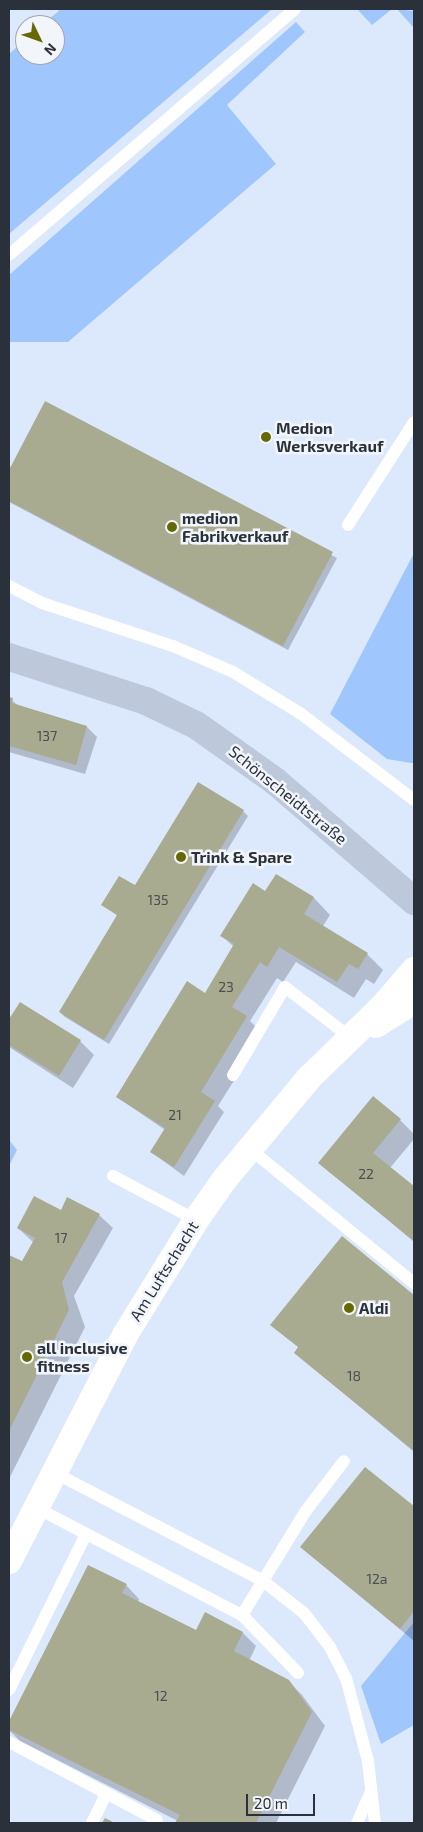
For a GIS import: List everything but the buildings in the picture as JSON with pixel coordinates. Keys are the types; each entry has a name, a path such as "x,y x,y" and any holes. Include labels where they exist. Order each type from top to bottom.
{"street":[{"name":"Schönscheidtstraße","path":"9,657 146,701 196,725 275,781 414,901"},
{"name":"Am Luftschacht","path":"9,1561 53,1472 130,1327 196,1220 250,1149 309,1078 351,1038 414,970"},
{"name":"Am Luftschacht","path":"351,1038 399,1013 414,1001"}],"lane":[{"path":"9,255 295,9"},
{"path":"348,525 414,422"},
{"path":"9,586 42,603 173,646 233,672 300,713 414,800"},
{"path":"233,1074 285,987 351,1038"},
{"path":"250,1149 414,1282"},
{"path":"114,1176 196,1220"},
{"path":"242,1615 305,1512 344,1461"},
{"path":"53,1472 263,1581 304,1614 330,1648 346,1678 368,1761 370,1794 375,1823"},
{"path":"35,1508 242,1615 298,1673"},
{"path":"9,1690 86,1534"},
{"path":"9,1742 157,1820"},
{"path":"92,1823 106,1794"},
{"path":"357,1823 370,1794"}],"shaded area":[{"path":"61,9 272,9 9,234 9,54 15,49 15,65 65,65 65,15 54,15"},
{"path":"357,9 392,9 372,25"},
{"path":"397,9 414,11 414,28"},
{"path":"296,22 305,32 227,105 276,164 68,342 9,342 9,275"},
{"path":"414,553 414,763 411,763 387,759 330,714"},
{"path":"9,1140 17,1150 9,1166"},
{"path":"414,1622 414,1725 381,1744 361,1686"}],"place":[{"name":"Medion Werksverkauf","path":"266,437"},
{"name":"medion Fabrikverkauf","path":"172,527"},
{"name":"Trink & Spare","path":"181,857"},
{"name":"Aldi","path":"349,1308"},
{"name":"all inclusive fitness","path":"27,1357"}]}
